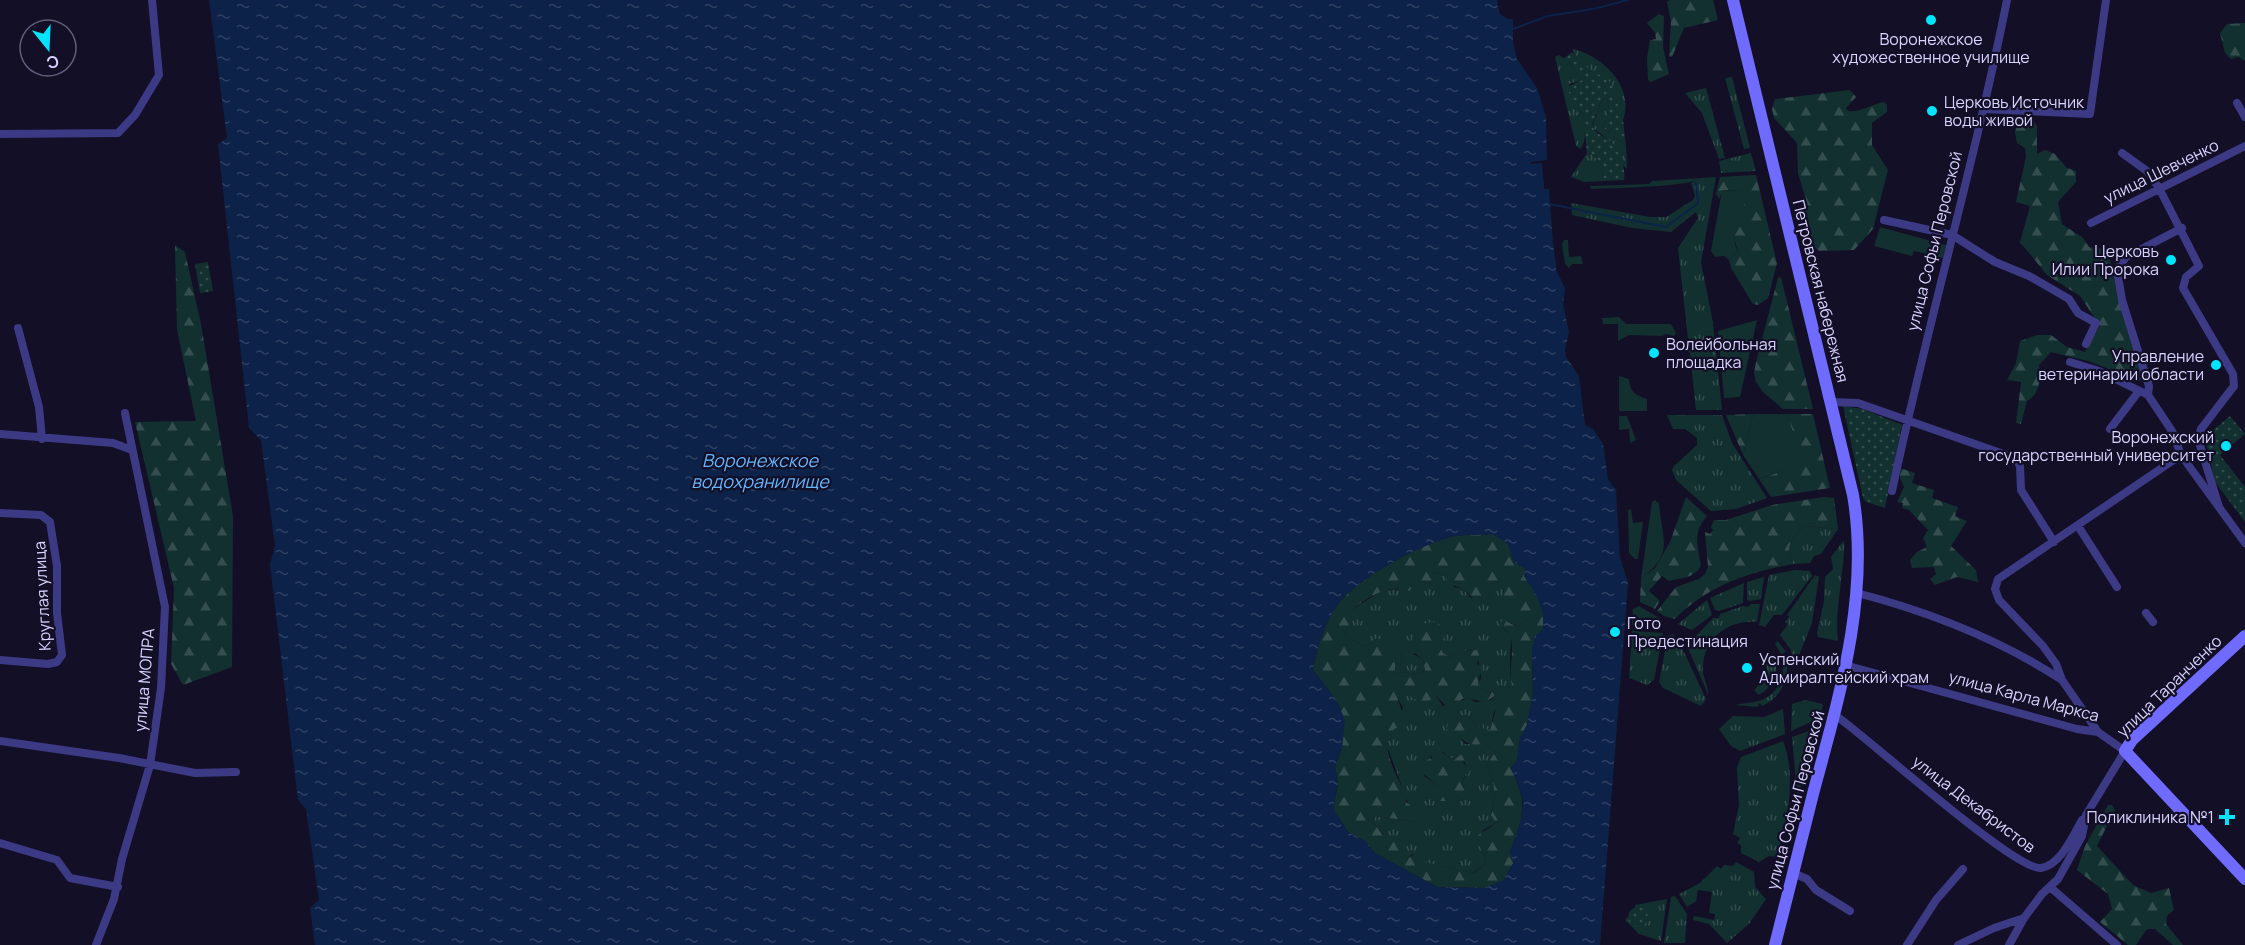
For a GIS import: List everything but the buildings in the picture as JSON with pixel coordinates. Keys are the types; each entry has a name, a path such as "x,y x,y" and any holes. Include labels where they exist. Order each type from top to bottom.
{"main road":[{"name":"Петровская набережная","path":"1733,0 1831,402 1857,519 1860,546 1857,592"},
{"name":"улица Софьи Перовской","path":"1775,945 1835,716 1857,592"},
{"name":"улица Таранченко","path":"2125,751 2139,734 2245,636"},
{"name":"улица Карла Маркса","path":"2125,751 2245,879"}],"street":[{"path":"0,134 118,133 135,116 159,75 152,0"},
{"name":"улица Софьи Перовской","path":"1892,491 1906,422 1984,109 2007,0"},
{"path":"1984,109 2090,114 2106,0"},
{"path":"2237,103 2245,117"},
{"name":"улица Шевченко","path":"2091,223 2245,146"},
{"path":"2122,153 2147,171 2182,228 2199,266 2186,277 2183,288 2233,374 2234,386 2201,429 2198,439 2219,507"},
{"path":"1884,220 1952,235 1995,262 2029,276 2069,299 2078,313 2096,323 2086,344"},
{"path":"2148,395 2149,386 2122,300 2117,270 2126,257 2182,228"},
{"path":"18,328 39,407 42,439"},
{"path":"2070,362 2099,371 2148,395 2172,432 2181,455 2245,543"},
{"path":"2110,429 2139,391"},
{"path":"1831,402 1858,403 1906,422 2015,458 2020,466 2021,490 2054,542"},
{"name":"улица МОПРА","path":"96,945 118,887 122,859 150,765 161,688 165,607 124,413"},
{"path":"0,435 113,444 132,450"},
{"path":"2098,732 2062,680 2056,664 2043,646 1999,600 1995,589 1998,579 2181,455"},
{"name":"Круглая улица","path":"0,513 41,515 50,522 57,566 57,612 62,655 57,662 48,664 0,660"},
{"path":"2078,526 2117,587"},
{"path":"1857,592 1934,615 2032,661 2062,680"},
{"path":"2146,613 2154,622"},
{"name":"улица Карла Маркса","path":"1845,665 2077,729 2098,732 2125,751"},
{"name":"улица Декабристов","path":"1835,716 1969,822 2032,867 2048,865 2059,856 2086,814"},
{"path":"0,741 195,773 236,772"},
{"name":"улица Таранченко","path":"2009,945 2024,918 2058,879 2082,836 2086,814 2125,751"},
{"path":"0,843 57,860 70,878 118,887"},
{"path":"1907,945 1936,900 1963,869"},
{"path":"1793,873 1808,879 1816,891 1850,911"},
{"path":"2050,887 2117,945"},
{"path":"1958,945 1994,928 2024,918"}],"green space":[{"path":"1670,0 1713,0 1718,20 1684,28 1672,57 1669,57 1671,21 1667,2"},
{"path":"1659,14 1664,16 1663,47 1669,74 1651,82 1648,80 1647,58 1650,40 1656,39 1655,33 1647,23"},
{"path":"2245,23 2245,61 2238,57 2231,59 2225,53 2220,33 2227,24"},
{"path":"1573,49 1595,58 1614,75 1624,96 1626,108 1623,120 1619,120 1612,100 1581,64"},
{"path":"1572,52 1582,63 1611,83 1615,90 1619,120 1623,120 1626,146 1603,127 1609,110 1607,97 1601,102 1592,125 1613,144 1618,152 1623,166 1624,180 1604,181 1600,162 1591,153 1587,153 1583,113 1576,111 1567,87 1582,80 1569,62 1563,59"},
{"path":"1559,55 1569,62 1582,80 1569,84 1576,111 1583,113 1585,137 1581,149 1576,146 1555,57"},
{"path":"1732,77 1750,148 1744,149 1725,78"},
{"path":"1706,88 1725,158 1719,159 1702,113 1685,93"},
{"path":"1850,90 1856,97 1846,108 1848,111 1857,111 1884,102 1887,105 1887,112 1872,123 1872,145 1888,170 1873,229 1854,250 1819,251 1807,240 1806,200 1798,173 1797,143 1774,118 1772,109 1775,99"},
{"path":"1607,97 1609,110 1603,127 1626,146 1627,169 1621,163 1612,143 1592,127 1601,102"},
{"path":"2031,117 2037,126 2037,154 2045,150 2055,154 2067,168 2076,171 2076,182 2058,202 2062,224 2083,238 2089,247 2103,249 2110,260 2118,297 2143,378 2140,381 2088,361 2051,352 2039,365 2039,386 2035,394 2027,401 2021,424 2016,423 2021,382 2007,380 2016,363 2020,341 2037,335 2051,335 2067,347 2085,352 2100,326 2080,296 2047,275 2020,242 2030,206 2016,202 2026,157 2025,148 2017,143 2015,132 2018,118"},
{"path":"1587,153 1591,153 1600,162 1604,181 1584,182 1571,177"},
{"path":"1751,153 1756,171 1721,173 1719,161"},
{"path":"1756,175 1777,263 1768,298 1758,305 1753,304 1731,268 1729,260 1738,252 1734,238 1743,207 1740,191 1723,190 1719,199 1716,194 1720,177"},
{"path":"1716,177 1701,262 1713,323 1722,410 1696,410 1690,353 1684,346 1688,339 1678,248 1698,218 1696,212 1671,232 1632,228 1572,215 1571,203 1650,217 1666,217 1693,200 1695,196 1691,183 1701,178"},
{"path":"1701,178 1683,183 1650,186 1591,189 1590,186 1649,184 1652,181"},
{"path":"1722,190 1740,191 1744,201 1745,216 1737,228 1735,238 1738,252 1729,260 1724,256 1715,257 1711,251"},
{"path":"1880,227 1946,245 1943,258 1914,251 1912,256 1874,246"},
{"path":"1564,240 1568,240 1569,257 1581,256 1583,264 1572,264 1569,268 1565,264 1562,244"},
{"path":"175,245 185,252 201,324 233,516 232,667 183,685 171,664 174,588 135,422 196,421 177,330"},
{"path":"208,262 213,291 200,293 195,264"},
{"path":"1781,277 1813,409 1783,409 1763,392 1756,382 1754,373 1756,362 1778,278"},
{"path":"1619,317 1626,324 1671,324 1676,333 1674,336 1666,334 1662,336 1629,335 1618,341 1618,324 1603,324 1602,318"},
{"path":"1757,320 1740,397 1724,398 1718,331"},
{"path":"1619,376 1629,379 1634,392 1647,399 1647,411 1619,411"},
{"path":"1843,406 1863,409 1902,425 1885,508 1866,502 1863,498"},
{"path":"1753,414 1743,455 1726,415"},
{"path":"1753,414 1787,414 1803,464 1759,479 1743,455"},
{"path":"1787,414 1813,414 1830,488 1771,497 1759,479 1802,464"},
{"path":"1667,415 1722,415 1732,443 1767,498 1736,509 1711,511 1676,480 1672,470 1674,466 1697,445 1697,438 1685,429 1673,429"},
{"path":"1619,416 1627,416 1636,440 1630,443 1629,429 1619,430"},
{"name":"Воронежский государственный университет","path":"2230,416 2245,434 2220,455 2245,487 2245,522 2215,482 2205,437"},
{"path":"1900,468 1915,473 1912,483 1934,490 1932,498 1958,507 1955,516 1967,521 1951,546 1976,570 1978,582 1957,577 1935,585 1930,579 1936,574 1934,567 1912,568 1910,560 1917,552 1927,547 1923,538 1928,530 1909,510 1902,508 1903,503 1897,502 1904,487 1900,478"},
{"path":"1686,497 1707,516 1698,533 1697,545 1701,565 1696,573 1683,578 1669,581 1662,576 1649,591 1660,601 1655,609 1640,602 1641,578 1655,568 1670,542"},
{"path":"1824,497 1834,498 1838,529 1804,526 1791,543 1790,552 1793,564 1760,571 1730,582 1687,607 1675,619 1657,611 1676,587 1699,579 1705,574 1708,567 1705,532 1710,534 1713,530 1711,527 1714,520 1726,520 1772,505"},
{"path":"1655,500 1659,503 1663,553 1652,569 1641,578 1652,502"},
{"path":"1631,509 1633,523 1643,522 1638,559 1629,553 1628,510"},
{"path":"1804,526 1838,529 1821,554 1814,556 1810,563 1793,564 1790,552 1791,543"},
{"path":"1493,534 1508,544 1514,562 1526,569 1524,576 1540,599 1544,617 1543,629 1532,649 1533,693 1527,725 1520,738 1517,761 1511,768 1522,802 1521,819 1510,852 1514,862 1503,881 1484,888 1437,887 1375,853 1365,841 1348,832 1333,809 1338,783 1335,766 1342,749 1337,701 1313,670 1320,643 1334,609 1349,592 1362,582 1411,552 1443,539","holes":["1433,572 1446,575 1448,584 1462,588 1478,603 1486,599 1495,587 1503,587 1504,594 1501,604 1514,618 1522,616 1527,619 1518,627 1503,620 1500,623 1511,638 1511,681 1516,695 1505,697 1504,703 1497,706 1490,730 1481,728 1466,715 1452,721 1447,729 1469,743 1485,743 1495,752 1486,766 1492,778 1494,801 1491,815 1496,823 1477,836 1486,857 1484,865 1474,873 1426,863 1421,851 1406,859 1406,842 1383,834 1372,821 1376,816 1415,822 1420,818 1417,810 1406,802 1407,796 1389,757 1388,738 1405,720 1397,697 1398,688 1406,690 1412,698 1426,703 1436,696 1450,710 1462,699 1483,701 1491,699 1495,695 1492,691 1485,692 1478,684 1481,669 1477,663 1480,657 1477,650 1459,651 1450,657 1443,653 1440,646 1444,638 1438,621 1416,625 1412,649 1423,659 1425,671 1413,675 1405,672 1395,674 1395,666 1402,660 1401,651 1391,643 1377,638 1366,647 1344,635 1349,625 1349,612 1370,598 1393,589 1409,591 1420,580 1428,584 1433,582 1431,575"]},
{"path":"1844,540 1837,616 1838,641 1818,637 1817,633 1824,601 1825,577 1833,569 1831,557"},
{"path":"1795,570 1810,571 1812,576 1782,615 1774,615 1765,627 1759,625 1769,575"},
{"path":"1433,572 1446,575 1454,587 1462,588 1471,598 1486,599 1495,587 1503,587 1504,594 1527,619 1518,627 1511,623 1502,627 1511,636 1510,675 1516,695 1494,712 1490,731 1481,728 1466,715 1452,721 1447,729 1457,734 1465,744 1485,743 1495,752 1486,766 1492,778 1494,801 1491,815 1496,823 1483,830 1479,845 1486,857 1484,865 1473,873 1426,863 1413,854 1406,859 1372,821 1376,816 1415,822 1387,746 1388,734 1403,708 1397,697 1398,687 1436,696 1443,706 1469,698 1475,702 1491,700 1495,695 1493,691 1485,692 1478,684 1481,678 1477,650 1459,651 1450,657 1443,653 1440,646 1413,654 1423,659 1425,671 1413,675 1405,672 1395,674 1395,666 1402,660 1401,651 1377,638 1366,647 1344,635 1349,625 1348,612 1383,590 1403,589 1420,580 1428,584 1433,582 1430,575","holes":["1443,752 1454,760 1462,755 1467,769 1462,785 1465,791 1463,800 1453,793 1438,793 1438,786 1424,776 1432,753"]},
{"path":"1815,575 1819,577 1812,623 1794,668 1791,650 1780,635 1788,624 1785,622 1789,617 1787,615"},
{"path":"1764,577 1761,599 1747,600 1747,582"},
{"path":"1744,583 1743,603 1719,611 1715,610 1710,598"},
{"path":"1707,600 1712,615 1692,630 1678,624"},
{"path":"1750,604 1760,604 1757,622 1746,622 1726,628 1711,641 1706,650 1703,672 1708,694 1687,646 1713,618 1719,618 1720,614 1743,606 1749,607"},
{"path":"1639,606 1661,619 1659,627 1632,625 1633,609"},
{"path":"1632,631 1663,633 1654,680 1647,685 1629,678"},
{"path":"1673,634 1706,699 1701,706 1663,688 1659,682 1668,636"},
{"path":"1778,641 1785,651 1783,654 1786,655 1787,663 1786,679 1779,692 1762,706 1759,703 1758,707 1735,705 1762,700 1776,690 1783,667 1775,644"},
{"path":"1775,656 1776,673 1772,683 1759,695 1754,690 1768,676 1766,663"},
{"path":"1805,700 1823,704 1820,718 1791,731 1792,704"},
{"path":"1783,709 1785,734 1740,751 1731,746 1719,729 1733,716 1764,717"},
{"path":"1817,728 1799,793 1797,794 1792,737"},
{"path":"1783,741 1787,754 1790,784 1784,829 1777,857 1769,856 1759,862 1741,853 1741,845 1737,843 1740,838 1733,834 1739,805 1737,768 1741,757"},
{"path":"1431,745 1454,760 1462,754 1466,755 1467,759 1463,762 1470,773 1465,774 1462,785 1469,797 1467,800 1453,793 1448,801 1436,801 1438,786 1421,772 1427,760 1432,758 1429,749"},
{"path":"2108,805 2112,805 2115,810 2097,846 2133,885 2151,893 2169,888 2174,910 2167,916 2166,924 2183,945 2173,945 2155,929 2147,929 2136,945 2128,945 2100,922 2112,909 2108,894 2077,870 2085,846"},
{"path":"1736,862 1754,872 1755,887 1766,899 1749,924 1727,943 1709,924 1693,920 1694,916 1714,920 1715,914 1709,913 1712,892 1698,890 1696,901 1687,907 1679,894 1700,883 1717,866 1721,869 1724,865 1733,866"},
{"path":"1675,896 1687,914 1685,943 1664,943 1671,897"},
{"path":"1667,899 1661,941 1639,934 1625,920 1628,917 1632,925 1644,910 1635,908 1635,905"},
{"path":"1638,907 1645,910 1648,917 1645,924 1638,927 1631,924 1628,917 1631,910"}],"water":[{"name":"Воронежское водохранилище","path":"209,0 1513,0 1513,42 1517,59 1537,88 1546,117 1547,160 1531,162 1531,164 1542,163 1544,189 1549,189 1557,272 1565,288 1563,305 1569,332 1565,350 1566,357 1579,376 1585,425 1593,429 1603,444 1608,479 1616,490 1620,557 1628,583 1600,945 315,945 310,908 319,900 306,809 298,800 270,564 275,546 261,440 249,428 218,144 227,138","holes":["1493,534 1508,544 1514,562 1526,569 1524,576 1539,601 1543,614 1543,629 1535,636 1532,649 1533,693 1527,725 1520,738 1517,761 1511,768 1521,792 1523,810 1510,853 1514,862 1503,881 1484,888 1437,887 1375,853 1365,841 1348,832 1333,809 1338,783 1335,766 1342,749 1345,720 1337,701 1313,670 1322,635 1334,609 1349,592 1377,571 1411,552 1456,536"]}],"pier":[{"path":"1497,0 1516,0 1517,19 1508,19 1500,14"}],"waterway":[{"path":"1513,29 1548,16 1593,9 1628,0"},
{"path":"1549,204 1666,227 1698,203 1696,183"}],"place":[{"name":"Воронежское художественное училище","path":"1931,20"},
{"name":"Церковь Источник воды живой","path":"1932,111"},
{"name":"Церковь Илии Пророка","path":"2171,260"},
{"name":"Волейбольная площадка","path":"1654,353"},
{"name":"Управление ветеринарии области","path":"2216,365"},
{"name":"Воронежский государственный университет","path":"2226,446"},
{"name":"Гото Предестинация","path":"1615,632"},
{"name":"Успенский Адмиралтейский храм","path":"1747,668"},
{"name":"Поликлиника №1","path":"2227,817"}]}
